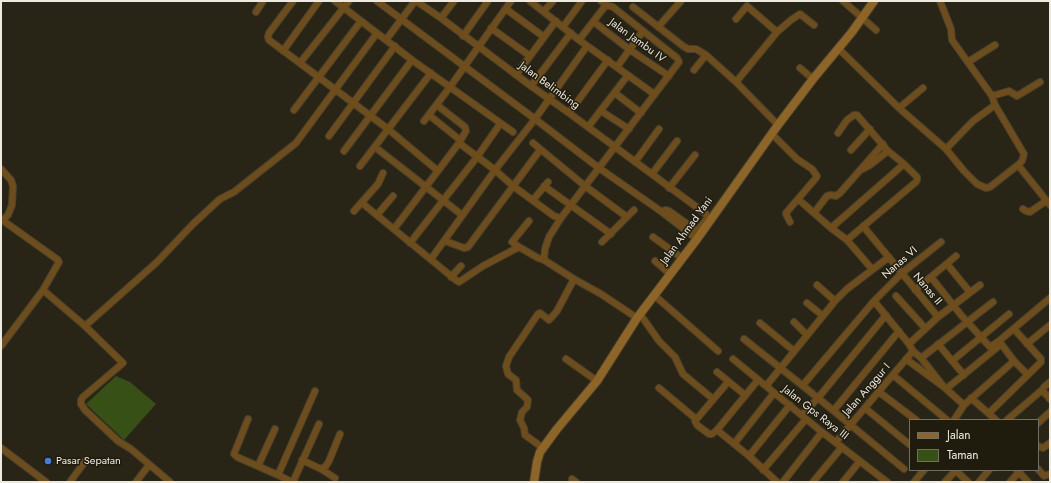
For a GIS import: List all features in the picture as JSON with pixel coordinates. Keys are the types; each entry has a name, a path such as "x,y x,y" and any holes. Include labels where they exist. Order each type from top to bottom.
{"street":[{"path":"256,12 263,1"},
{"path":"293,1 268,36 269,40 388,130 438,171"},
{"path":"283,51 319,1"},
{"path":"335,1 412,60 513,132"},
{"path":"300,63 349,1"},
{"path":"377,1 600,168 696,235"},
{"path":"386,40 416,1"},
{"name":"Jalan Belimbing","path":"416,1 426,3 441,18 463,36 707,216 696,235"},
{"path":"441,18 454,1"},
{"path":"463,36 488,1"},
{"path":"511,1 426,118 460,142 513,186 554,216 561,218"},
{"path":"530,1 579,40 654,94"},
{"path":"544,11 552,1"},
{"path":"563,27 582,1"},
{"path":"658,27 681,1"},
{"path":"843,1 876,30"},
{"name":"Jalan Ahmad Yani","path":"534,482 538,456 543,448 597,380 638,316 682,258 696,235 813,79 863,18 874,1"},
{"path":"838,48 900,108 946,149 977,184 986,188 993,185 1022,162 1024,154 995,105 992,96 952,40 950,29 940,1"},
{"path":"544,260 545,245 561,218 678,64 678,61 643,31 613,7 604,3 594,22 579,40"},
{"path":"736,19 749,3 776,32"},
{"path":"633,7 686,48 696,49 706,55 736,82 778,126"},
{"path":"506,9 544,37"},
{"path":"736,82 776,32 799,14 814,24"},
{"path":"294,110 362,21"},
{"path":"516,75 556,21"},
{"name":"Jalan Jambu IV","path":"594,22 630,50 669,76"},
{"path":"491,28 530,56"},
{"path":"617,67 643,31"},
{"path":"85,326 158,262 193,224 220,199 234,192 296,143 377,33"},
{"path":"530,86 571,33"},
{"path":"968,62 995,45"},
{"path":"328,136 394,46"},
{"path":"431,259 587,46"},
{"path":"694,70 706,55"},
{"path":"344,150 371,117 412,60"},
{"path":"569,113 608,60"},
{"path":"800,68 813,79"},
{"path":"360,166 431,73"},
{"path":"588,127 628,75"},
{"path":"992,96 1009,91 1016,96 1040,82"},
{"path":"900,108 923,88"},
{"path":"615,93 641,113"},
{"path":"394,229 466,132 465,127 436,105"},
{"path":"946,149 973,121 995,105"},
{"path":"601,111 629,129"},
{"path":"838,133 847,120 857,115 888,151 917,177 916,182 847,240"},
{"path":"410,243 477,157 500,124"},
{"path":"635,162 659,129"},
{"path":"851,150 870,129"},
{"path":"772,134 797,159 812,169 817,176 786,214 790,222"},
{"path":"652,174 677,141"},
{"path":"533,143 585,186 627,217"},
{"path":"814,213 827,196 831,194 837,195 883,144"},
{"path":"376,147 462,215"},
{"path":"444,241 464,248 468,247 540,150"},
{"path":"860,170 870,165 888,151"},
{"path":"669,188 695,155"},
{"path":"831,228 904,164"},
{"path":"1018,166 1048,203 1030,212 1023,208"},
{"path":"1,169 11,180 13,186 12,205 4,219 5,222 59,260 59,265 43,290 1,346"},
{"path":"354,211 380,181 383,173"},
{"path":"533,200 546,184 570,206 610,234"},
{"path":"377,215 393,196"},
{"path":"798,199 847,240 872,269"},
{"path":"362,203 456,280"},
{"path":"602,242 634,210"},
{"path":"529,221 512,242 638,316 675,357 683,374 713,399"},
{"name":"Nanas II","path":"863,226 938,317"},
{"path":"653,237 682,258"},
{"name":"Nanas VI","path":"803,385 874,301 902,273 941,242"},
{"path":"456,280 519,247"},
{"path":"915,290 956,256"},
{"path":"766,386 846,289 889,257"},
{"path":"655,262 670,274"},
{"path":"947,264 970,291"},
{"path":"456,280 461,266"},
{"path":"931,277 990,347 1000,342"},
{"path":"543,448 525,435 524,428 520,420 522,412 527,408 528,400 518,390 516,380 508,375 506,366 509,358 538,314 549,320 557,311 574,279"},
{"path":"817,285 835,301"},
{"path":"909,344 953,304 980,285"},
{"path":"43,290 85,326 123,363 83,397 80,402 86,410 118,441 132,449 170,482"},
{"path":"654,295 718,351"},
{"path":"896,296 925,328"},
{"path":"945,388 964,376 1014,329 1050,298"},
{"path":"874,301 945,388"},
{"path":"920,358 993,302"},
{"path":"807,303 823,316"},
{"path":"952,361 1008,314"},
{"path":"763,470 818,398 886,315"},
{"path":"794,322 807,335"},
{"path":"760,323 794,351"},
{"path":"1027,344 1050,325"},
{"path":"989,413 1040,364 1042,360 1014,329"},
{"path":"834,410 898,330"},
{"path":"744,339 834,410 904,469"},
{"path":"1000,342 1028,375"},
{"path":"938,344 964,376"},
{"name":"Jalan Anggur I","path":"836,442 913,350"},
{"path":"566,359 597,380"},
{"name":"Jalan Gps Raya III","path":"733,359 822,432 887,482"},
{"path":"906,359 945,388 964,405"},
{"path":"955,419 964,405 971,398 1014,360"},
{"path":"717,372 745,395"},
{"path":"893,375 946,419"},
{"path":"728,382 696,419 695,424 709,434 712,434 717,430 758,380"},
{"path":"1044,388 1050,382"},
{"path":"659,388 696,419"},
{"path":"1008,419 1042,390 1050,399"},
{"path":"278,475 315,391"},
{"path":"879,392 915,419"},
{"path":"734,444 774,393"},
{"path":"971,398 995,419"},
{"path":"749,456 790,406"},
{"path":"865,408 909,444"},
{"path":"1039,422 1050,412"},
{"path":"248,419 234,454 237,457 292,482 319,424"},
{"path":"258,466 275,429"},
{"path":"717,430 749,456 777,482"},
{"path":"783,482 822,432"},
{"path":"321,469 326,466 329,461 340,434"},
{"path":"1039,446 1043,448 1050,443"},
{"path":"813,482 842,447"},
{"path":"2,451 46,482"},
{"path":"70,482 86,460"},
{"path":"302,460 335,478"},
{"path":"843,482 860,461"},
{"path":"136,482 149,465"},
{"path":"1039,470 1044,476 1050,474"},
{"path":"914,482 923,471"},
{"path":"946,482 954,471"},
{"path":"956,471 968,482"},
{"path":"979,482 988,471"},
{"path":"1010,482 1018,471 1028,482"},
{"path":"874,482 879,476"}],"green space":[{"path":"116,376 130,382 156,404 124,440 86,404"}],"place":[{"name":"Pasar Sepatan","path":"48,461"}]}
